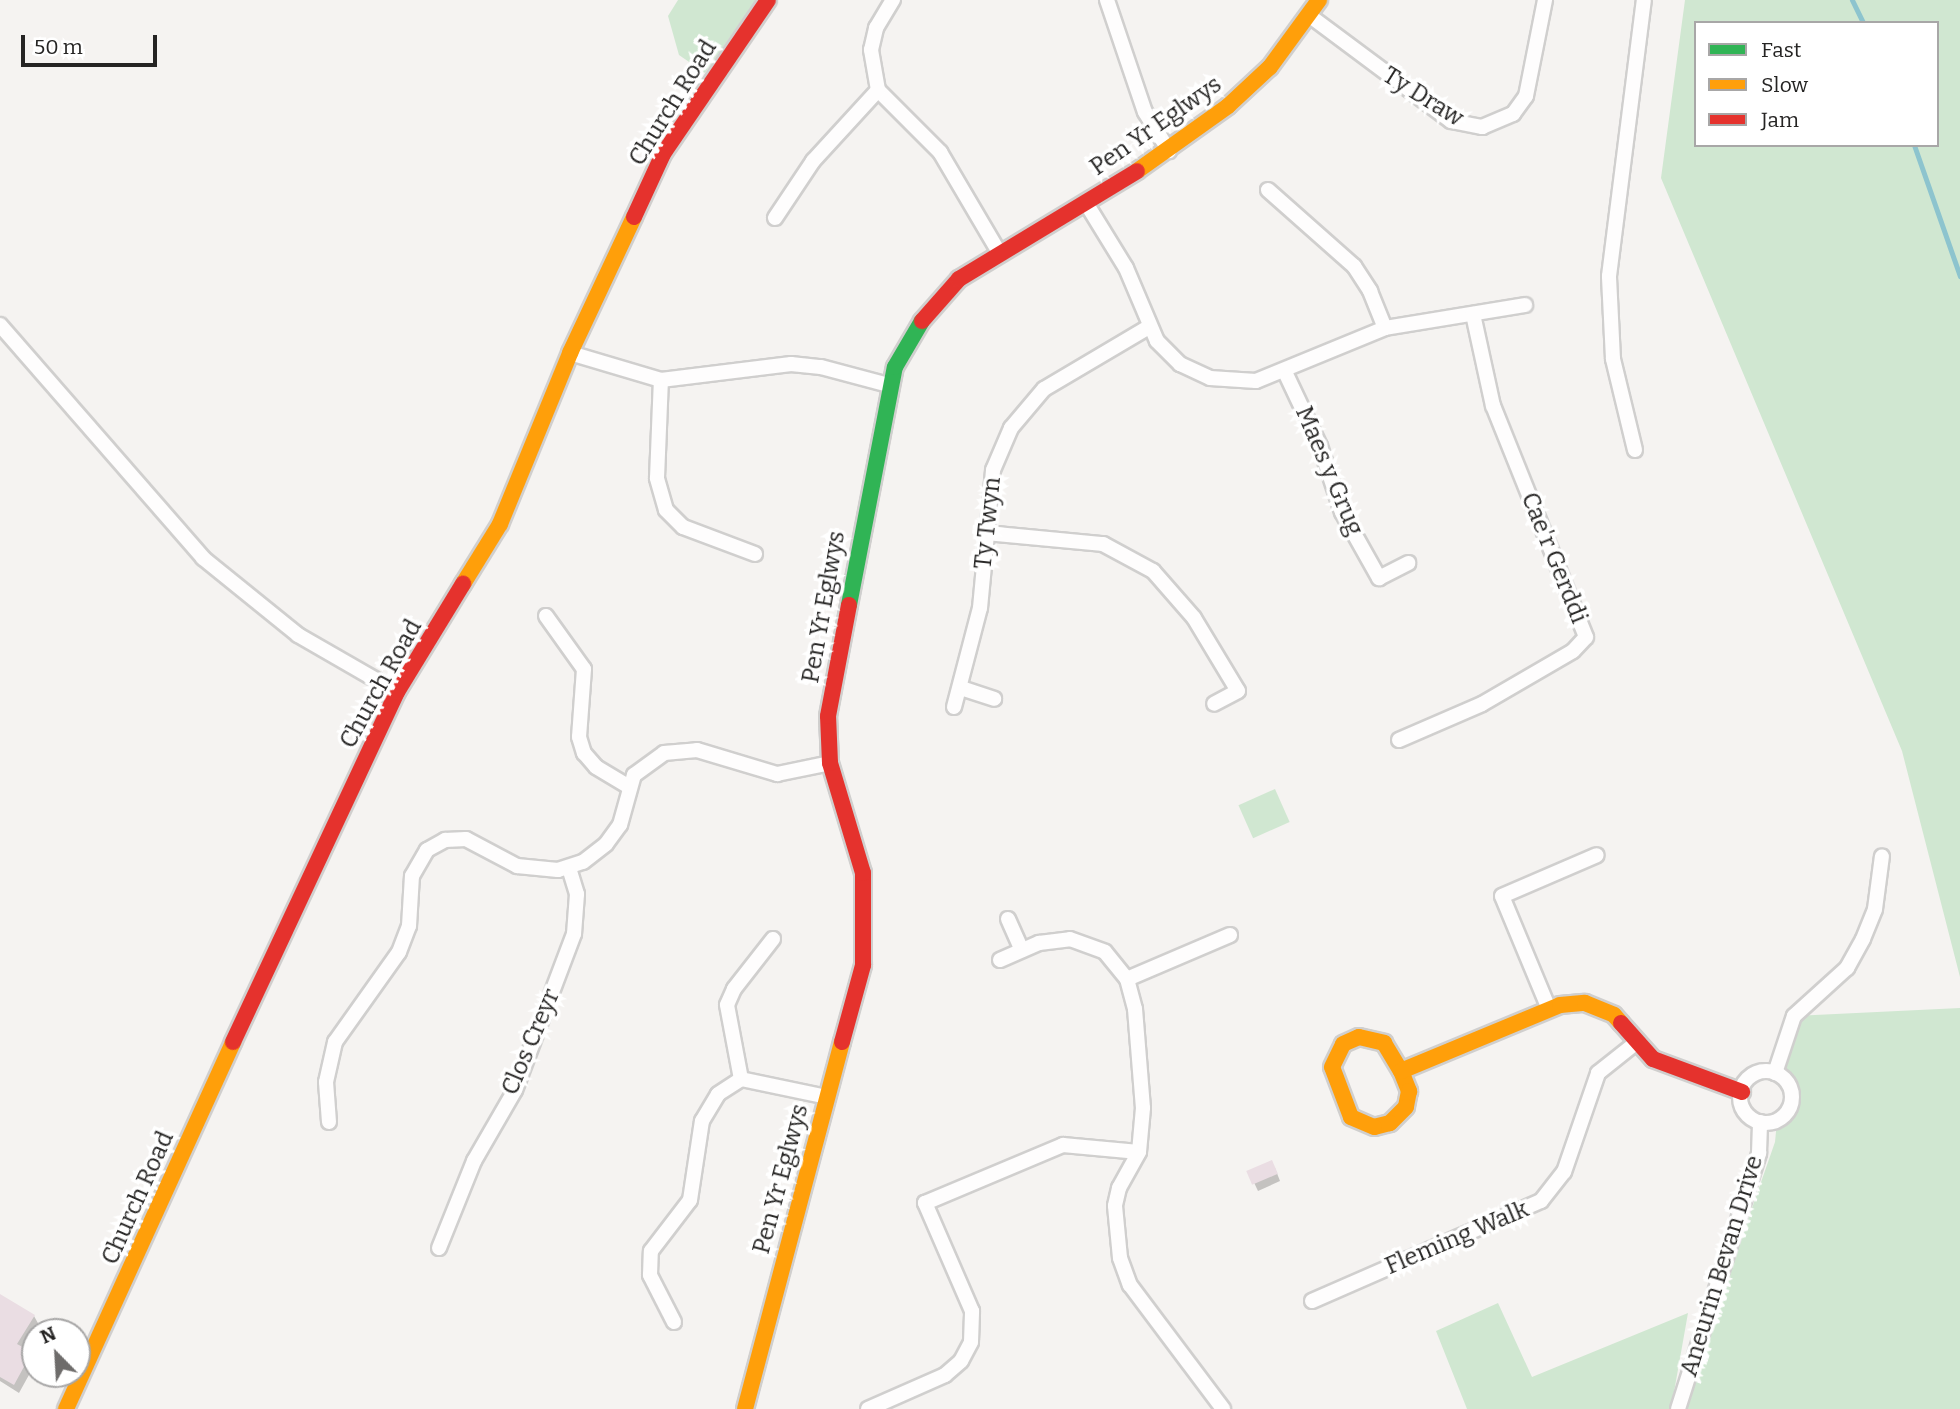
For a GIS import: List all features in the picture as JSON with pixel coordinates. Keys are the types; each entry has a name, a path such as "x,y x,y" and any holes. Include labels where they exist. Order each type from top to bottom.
{"street":[{"name":"Church Road","path":"66,1409 325,838 397,692 500,524 570,353 663,154 768,0"},
{"path":"893,0 876,28 871,50 878,90 940,152 999,252"},
{"path":"1107,0 1145,112 1169,150"},
{"name":"Pen Yr Eglwys","path":"745,1409 863,965 863,873 830,763 828,716 838,649 888,385 904,347 928,311 959,279 1169,150 1270,67 1310,16 1319,0"},
{"name":"Ty Draw","path":"1310,16 1451,121 1482,127 1513,114 1526,96 1545,0"},
{"path":"1635,450 1613,359 1609,276 1644,0"},
{"path":"775,218 814,160 878,90"},
{"path":"1268,190 1354,266 1370,291 1385,328"},
{"path":"1086,203 1126,268 1149,327 1180,364 1210,378 1241,383 1285,372 1385,328 1525,305"},
{"name":"Cae'r Gerddi","path":"1399,740 1482,704 1573,651 1586,637 1493,406 1473,314"},
{"path":"0,325 204,558 298,635 397,692"},
{"name":"Ty Twyn","path":"954,707 980,608 993,470 1011,428 1024,409 1068,372 1149,327"},
{"path":"570,353 661,380 791,364 821,367 888,385"},
{"name":"Maes y Grug","path":"1285,372 1320,446 1342,512 1379,578 1408,562"},
{"path":"661,380 657,478 666,510 682,527 755,554"},
{"path":"986,533 1103,544 1153,571 1194,618 1238,691 1214,704"},
{"path":"546,616 584,669 579,729 584,753 596,767 628,786"},
{"path":"961,688 994,699"},
{"path":"329,1122 326,1082 335,1042 399,952 409,926 412,876 427,850 445,840 466,839 517,866 546,871 569,867 595,854 613,835 620,825 628,786 643,766 675,750 697,750 777,774 830,763"},
{"path":"1549,1009 1502,896 1597,855"},
{"path":"1401,1070 1549,1009 1572,1003 1597,1006 1614,1016 1653,1059 1672,1069 1742,1092 1752,1076 1775,1073 1794,1016 1847,968 1875,909 1882,856"},
{"name":"Clos Creyr","path":"439,1248 474,1161 514,1090 574,934 578,905 569,867"},
{"path":"1008,919 1021,950"},
{"path":"1127,979 1230,935"},
{"path":"741,1079 727,1006 734,989 773,939"},
{"path":"1000,960 1021,950 1057,940 1082,941 1105,952 1127,979 1135,1009 1143,1087 1139,1153 1119,1188 1115,1225 1119,1258 1130,1285 1223,1409"},
{"path":"1368,1036 1390,1049 1401,1070 1409,1091 1406,1107 1397,1119 1374,1127 1351,1117 1332,1067 1343,1044 1368,1036"},
{"name":"Fleming Walk","path":"1312,1301 1541,1201 1564,1172 1598,1073 1637,1042"},
{"name":"Aneurin Bevan Drive","path":"1742,1092 1746,1113 1760,1122 1777,1121 1791,1107 1788,1083 1775,1073"},
{"path":"674,1322 650,1275 651,1251 690,1199 702,1121 718,1094 741,1079 827,1097"},
{"name":"Aneurin Bevan Drive","path":"1678,1409 1759,1153 1760,1122"},
{"path":"868,1409 945,1375 961,1361 971,1342 972,1311 925,1203 1063,1145 1139,1153"}],"green space":[{"path":"678,0 756,0 705,73 679,55 668,16"},
{"path":"1685,0 1960,0 1960,977 1902,751 1661,178"},
{"path":"1275,789 1290,822 1253,838 1238,805"},
{"path":"1960,1008 1960,1409 1682,1409 1775,1142 1777,1121 1791,1107 1791,1090 1775,1073 1794,1016"},
{"path":"1498,1303 1532,1377 1688,1313 1671,1409 1467,1409 1436,1331"}],"building":[{"path":"1272,1160 1278,1174 1252,1185 1246,1171"},
{"path":"0,1294 35,1315 33,1318 21,1318 21,1338 17,1344 21,1346 21,1372 14,1385 0,1377"}],"waterway":[{"path":"1852,0 1862,21"},
{"path":"1915,147 1960,276"}],"traffic: fast":[{"path":"849,605 895,367 922,321"}],"traffic: slow":[{"path":"1137,171 1228,106 1270,67 1319,0"},
{"path":"463,584 500,524 570,353 634,217"},
{"path":"1401,1071 1409,1091 1406,1107 1390,1123 1374,1127 1351,1117 1332,1067 1343,1044 1359,1037 1384,1043 1401,1071 1560,1005 1585,1003 1614,1015 1621,1023"},
{"path":"66,1409 233,1042"},
{"path":"745,1409 842,1042"}],"traffic: jam":[{"path":"634,217 663,154 768,0"},
{"path":"922,321 959,279 1137,171"},
{"path":"233,1042 397,692 463,584"},
{"path":"842,1042 863,965 863,873 830,763 828,716 849,605"},
{"path":"1621,1023 1653,1059 1742,1092"}]}
